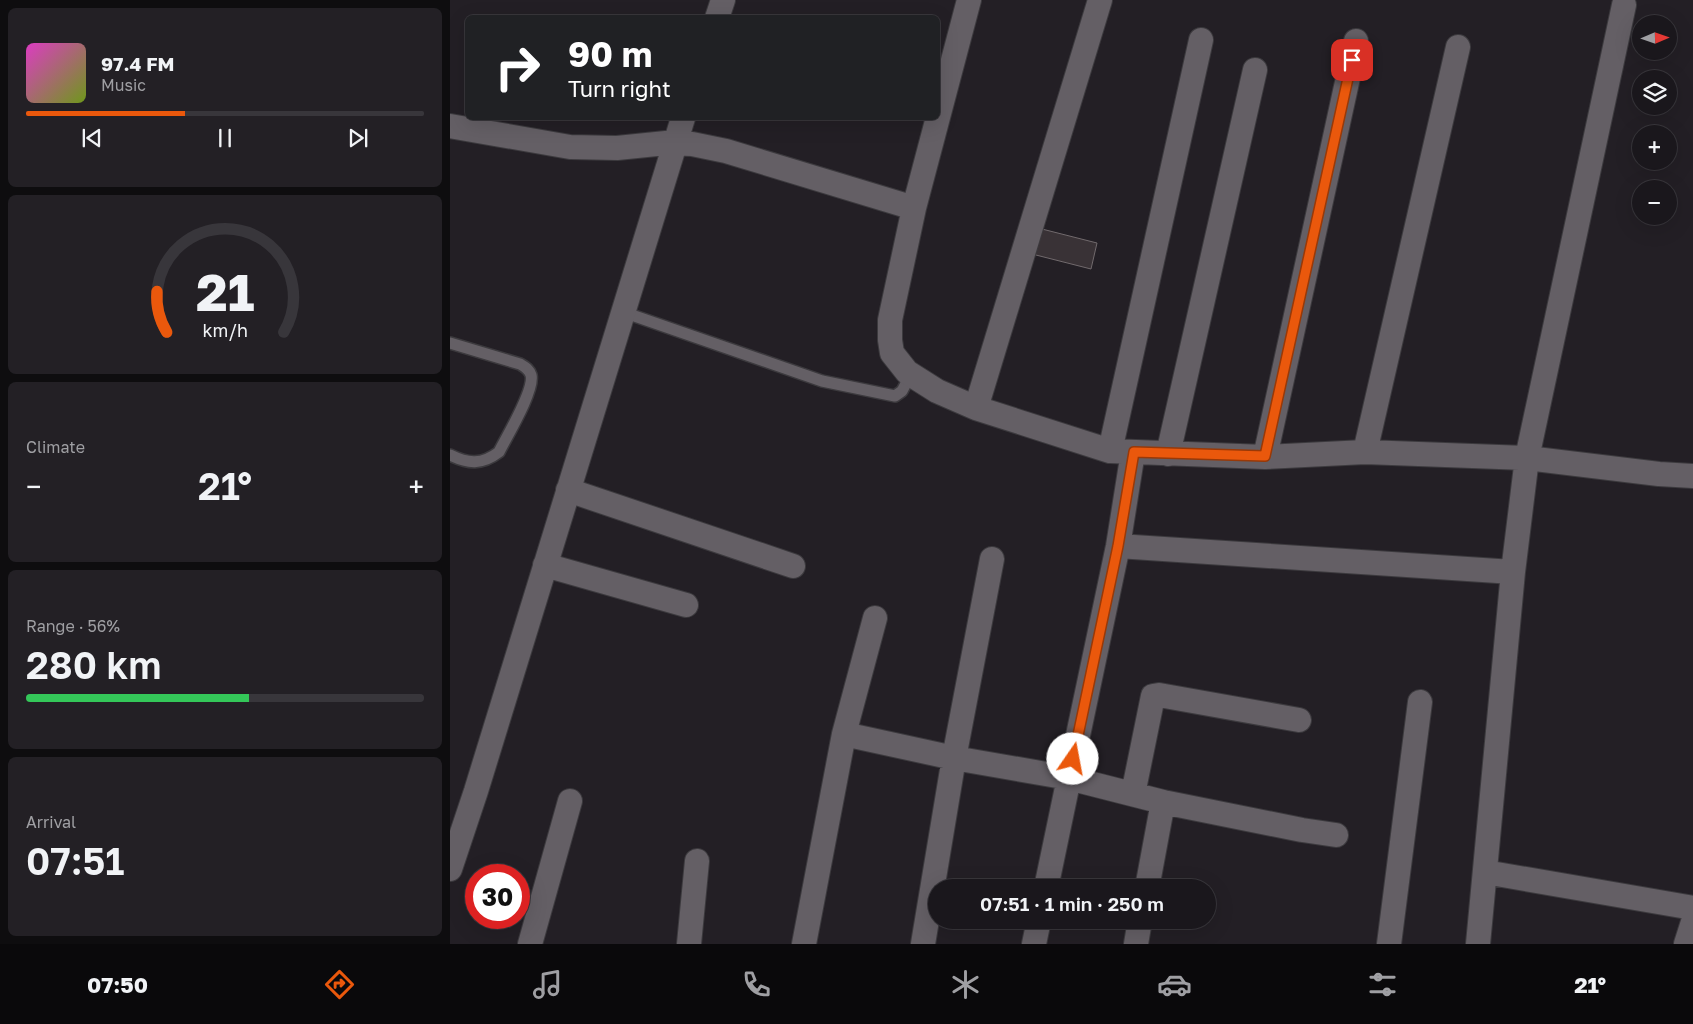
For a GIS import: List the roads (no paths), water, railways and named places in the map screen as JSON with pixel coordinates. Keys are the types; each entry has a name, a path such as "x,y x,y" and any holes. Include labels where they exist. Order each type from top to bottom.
{"street":[{"path":"718,15 723,0"},
{"path":"940,110 969,0"},
{"path":"976,408 1100,0"},
{"path":"1478,944 1513,572 1527,458 1624,5"},
{"path":"1110,450 1201,40"},
{"path":"1265,456 1356,41"},
{"path":"1365,452 1458,47"},
{"path":"1168,454 1255,70"},
{"path":"450,869 476,791 682,120"},
{"path":"937,120 914,208 890,320 892,353 911,374 937,391 976,408 1110,450 1168,454 1265,456 1365,452 1527,458 1660,474 1693,476"},
{"path":"450,126 570,147 617,148 692,144 726,151 914,208"},
{"path":"1048,879 1118,546 1134,452"},
{"path":"568,490 793,566"},
{"path":"1118,546 1513,572"},
{"path":"923,944 954,758 992,559"},
{"path":"545,565 686,605"},
{"path":"804,944 844,734 874,618"},
{"path":"1133,794 1153,696 1159,694 1299,720"},
{"path":"1390,944 1420,702"},
{"path":"844,734 954,758 1069,778 1163,802 1336,835"},
{"path":"530,944 570,801"},
{"path":"1149,879 1163,802"},
{"path":"689,944 696,861"},
{"path":"1485,872 1693,908"},
{"path":"1686,944 1693,922"},
{"path":"1034,944 1037,929"},
{"path":"1136,944 1138,929"}],"lane":[{"path":"623,312 822,381 895,396 902,391 911,374"},
{"path":"450,343 520,364 527,368 532,376 531,389 499,452 490,459 476,462 462,460 450,455"}]}
